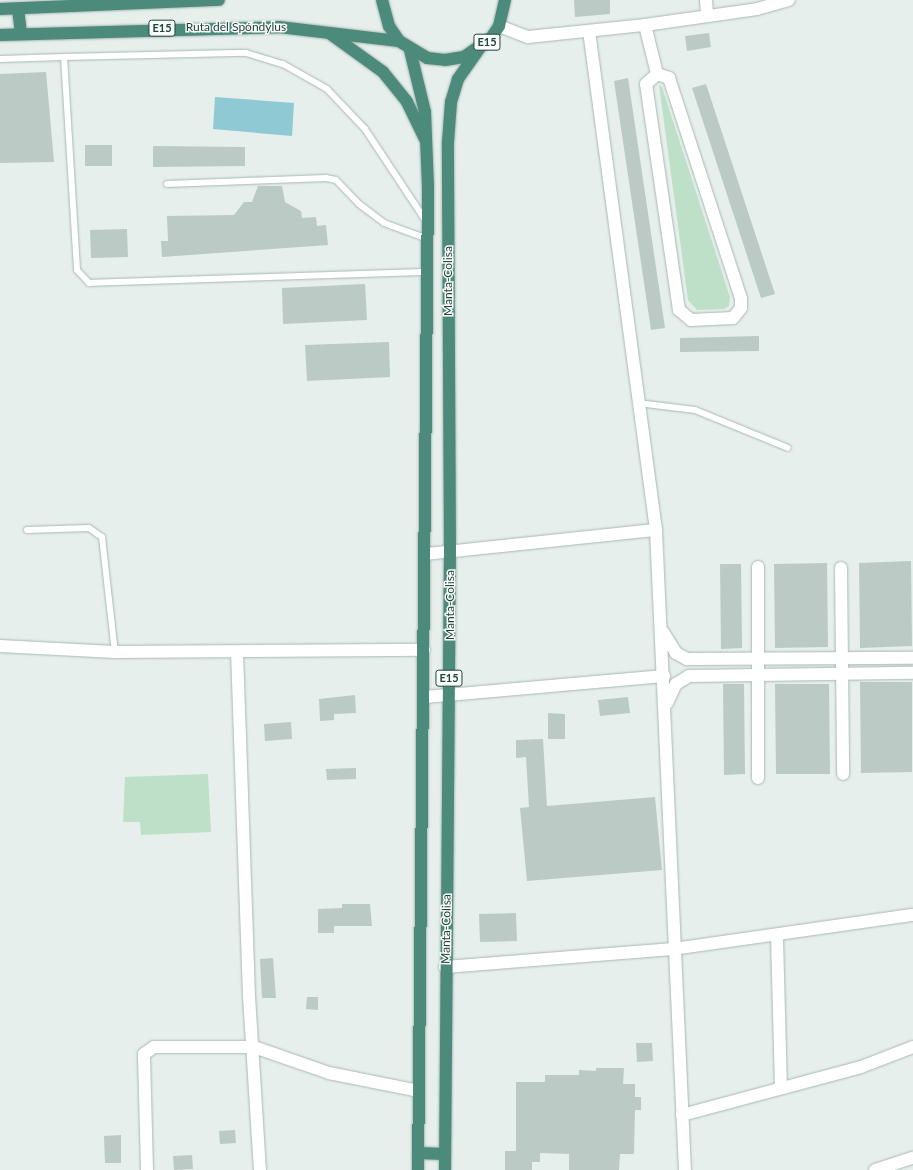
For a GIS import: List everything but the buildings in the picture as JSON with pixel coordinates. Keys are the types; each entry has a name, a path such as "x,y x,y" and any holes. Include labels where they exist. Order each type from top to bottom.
{"highway":[{"name":"Ruta del Spóndylus","path":"0,10 219,0"},
{"name":"E15","path":"382,0 388,26 399,41 410,50 427,58 445,60 464,57 480,48 499,26 505,0"},
{"path":"18,9 21,34"},
{"name":"Ruta del Spóndylus","path":"0,35 183,27 325,30 399,41"},
{"path":"325,30 383,72 407,102 427,143"},
{"name":"Manta-Colisa","path":"445,1170 445,967 450,552 448,142 451,102 458,79 480,48"},
{"name":"Manta-Colisa","path":"410,50 421,88 427,143 428,224 424,650 425,697 418,1170"},
{"path":"418,1153 445,1154"}],"street":[{"path":"706,0 707,16"},
{"path":"499,26 528,37 645,25 707,16 789,0"},
{"path":"645,25 657,74"},
{"path":"589,31 656,530 664,676 672,949 685,1170"},
{"path":"657,74 669,78 741,298 741,308 733,318 691,320 679,310 646,84 657,74"},
{"path":"426,554 656,530"},
{"path":"758,567 758,778"},
{"path":"841,568 843,774"},
{"path":"662,629 682,657 703,659 913,658"},
{"path":"0,646 115,652 424,650"},
{"path":"238,652 249,996 254,1047 260,1170"},
{"path":"703,659 703,675"},
{"path":"665,706 676,684 689,676 913,673"},
{"path":"425,697 664,676"},
{"path":"445,967 672,949 777,937 913,915"},
{"path":"777,937 781,1088"},
{"path":"147,1170 144,1054 148,1049 254,1047 330,1073 418,1091"},
{"path":"682,1115 861,1067 913,1047"},
{"path":"875,1170 913,1158"}],"lane":[{"path":"0,59 246,53 283,64 327,89 365,130 428,224"},
{"path":"64,57 77,270 89,283 427,272"},
{"path":"167,184 326,178 336,180 359,204 384,223 428,239"},
{"path":"638,403 695,410 788,448"},
{"path":"27,530 88,528 102,537 115,652"}],"green space":[{"path":"659,85 662,87 730,297 729,306 724,309 697,310 688,300"},
{"path":"208,774 211,832 141,835 140,822 123,822 125,777"}],"water":[{"path":"215,97 294,103 292,136 213,129"}]}
